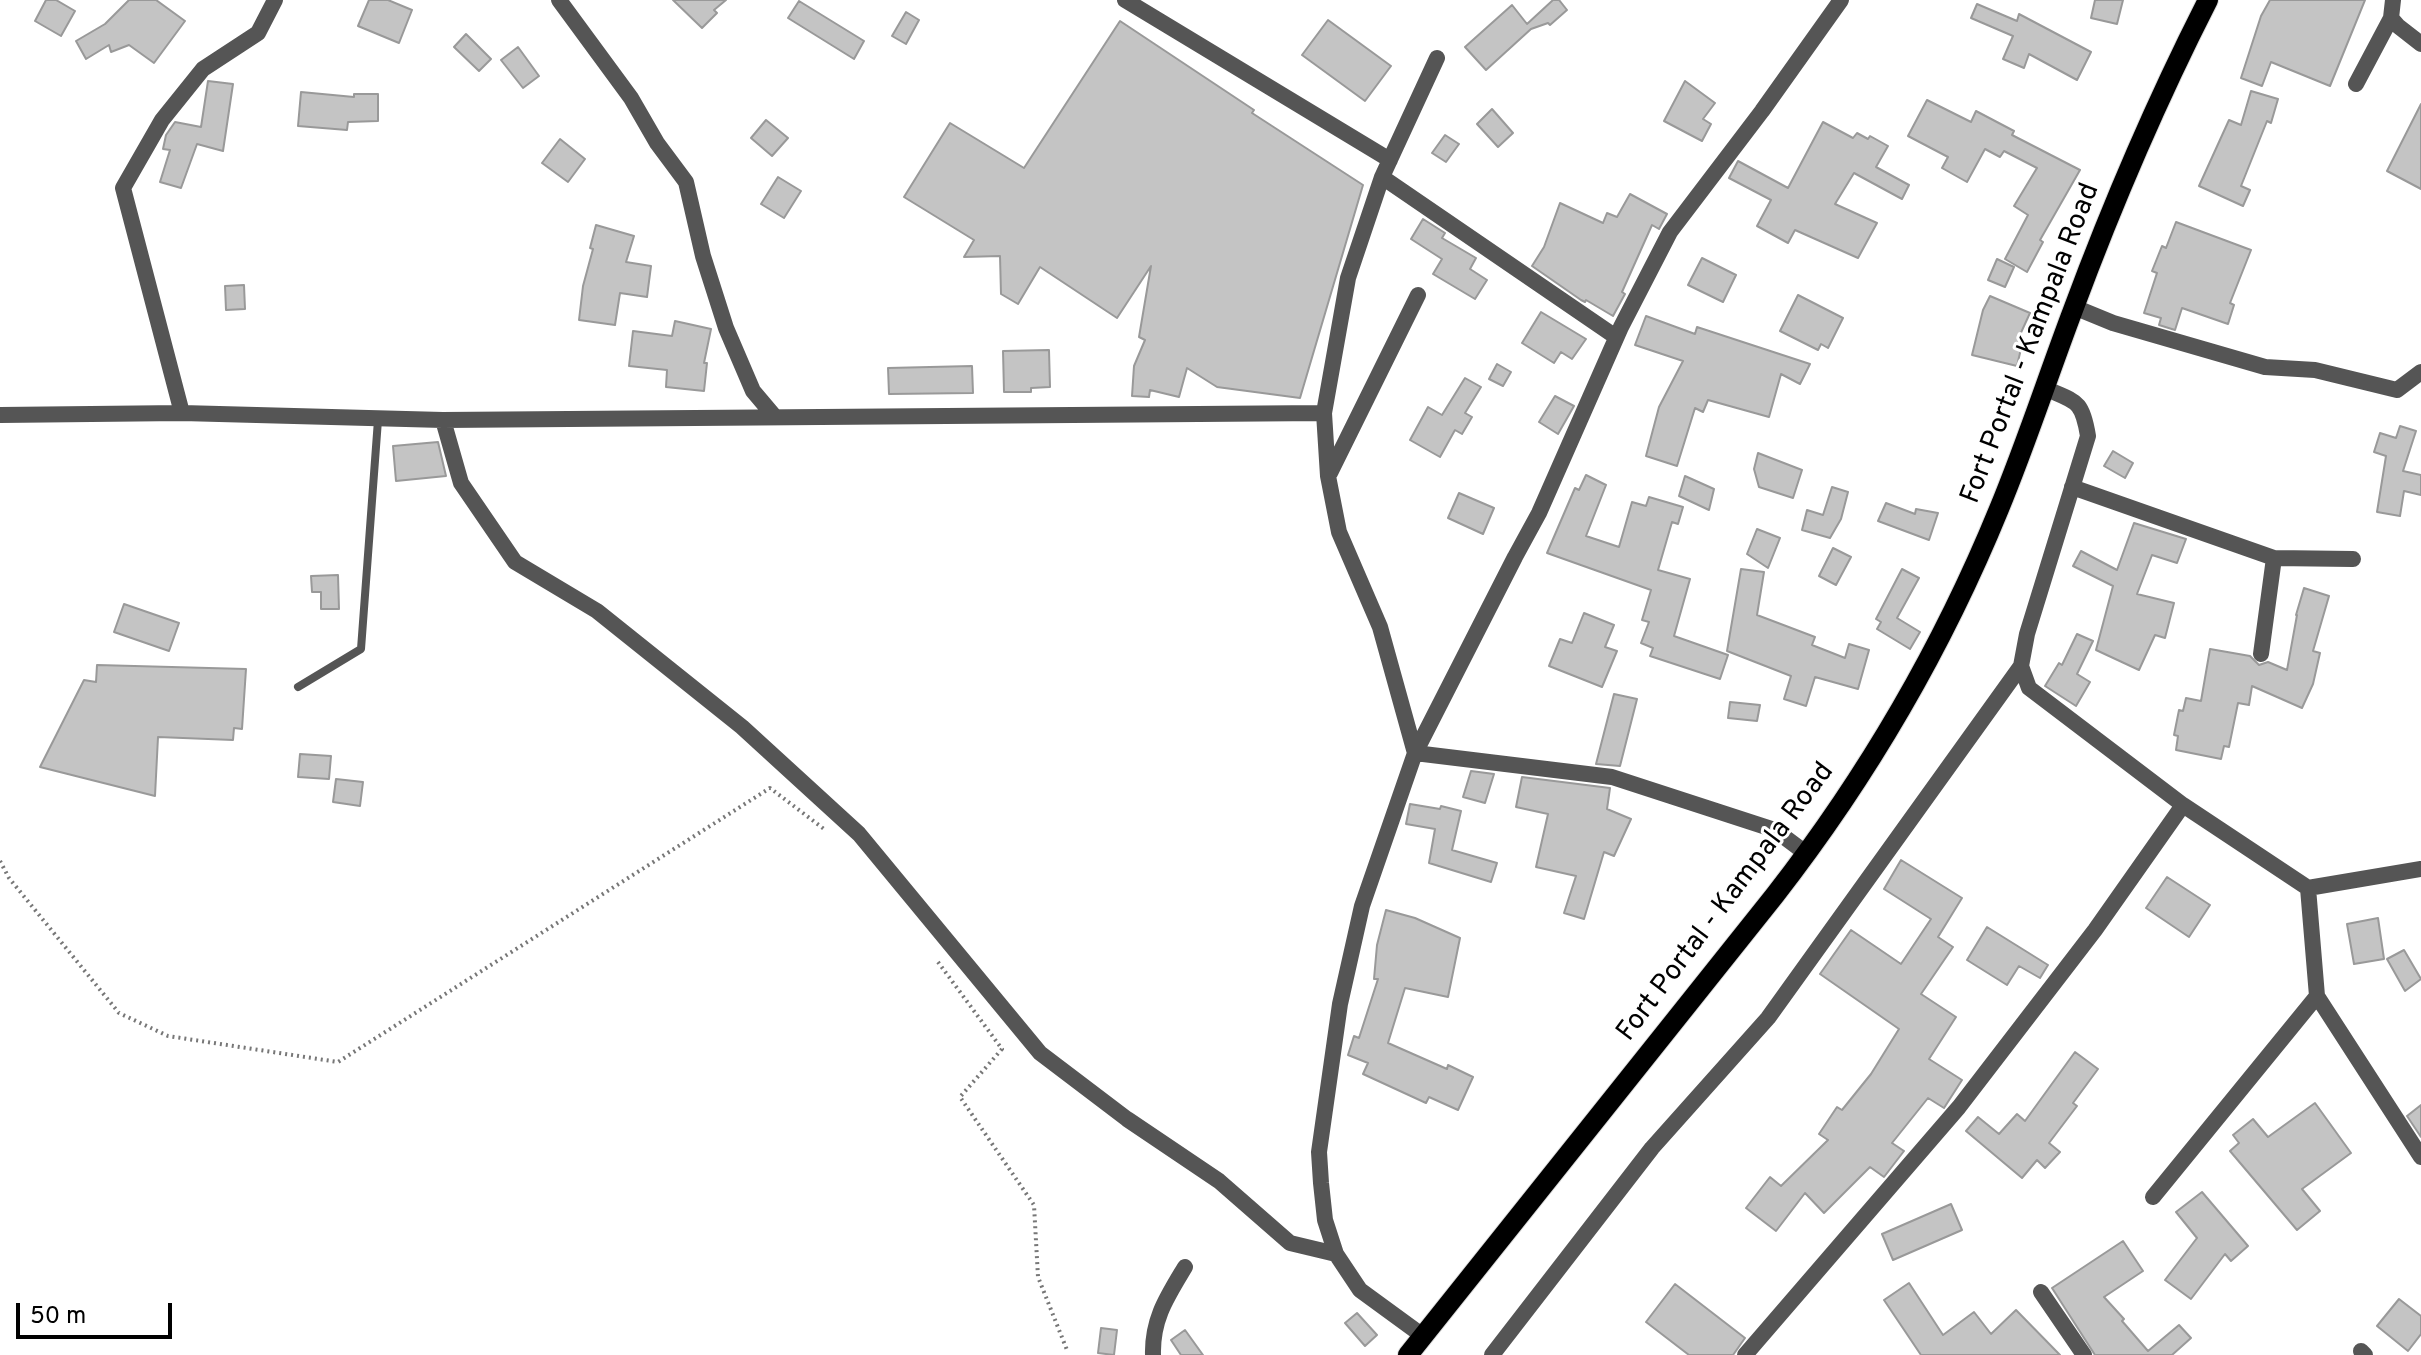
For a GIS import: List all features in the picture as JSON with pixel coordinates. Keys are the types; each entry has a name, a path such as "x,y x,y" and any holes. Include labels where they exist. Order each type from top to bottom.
{"main road":[{"name":"Fort Portal - Kampala Road","path":"1408,1355 1807,854 1866,766 1960,597 1999,509 2074,307 2129,171 2179,57 2208,0"}],"street":[{"path":"182,413 123,188 162,120 203,69 258,33 275,0"},
{"path":"559,0 631,98 657,143 686,182 703,256 726,328 753,391 775,417"},
{"path":"1125,0 1390,160"},
{"path":"1423,1336 1360,1290 1336,1254 1325,1220 1319,1152 1340,1004 1362,906 1415,753 1539,513 1616,337 1670,232 1841,0"},
{"path":"2356,84 2391,18 2393,0"},
{"path":"2391,18 2421,44"},
{"path":"1415,753 1380,627 1339,532 1328,476 1324,413 1348,278 1382,177 1437,58"},
{"path":"1382,177 1616,337"},
{"path":"1328,476 1418,295"},
{"path":"2074,307 2113,323 2265,367 2315,370 2397,390 2421,372"},
{"path":"1492,1355 1652,1148 1768,1018 2021,666 2027,634 2088,436 2084,411 2076,402 2044,388"},
{"path":"0,415 182,413 443,420 1324,413"},
{"path":"443,420 461,483 515,562 597,611 742,727 859,834 1040,1053 1127,1119 1219,1181 1290,1243 1336,1254"},
{"path":"2072,487 2274,558 2353,559"},
{"path":"2261,654 2274,558"},
{"path":"2021,666 2029,688 2183,805 2308,888 2421,869"},
{"path":"1415,753 1612,777 1775,830 1807,854"},
{"path":"1745,1355 1959,1107 2095,930 2183,805"},
{"path":"2308,888 2317,996 2421,1157"},
{"path":"2153,1197 2317,996"},
{"path":"1153,1355 1152,1332 1167,1296 1185,1267"},
{"path":"2041,1292 2084,1355"}],"lane":[{"path":"298,687 361,649 378,420"}],"path":[{"path":"0,861 9,878 119,1013 168,1036 338,1062 770,788 829,833"},
{"path":"938,961 1002,1049 960,1097 1034,1205 1038,1277 1067,1350"}],"building":[{"path":"46,0 56,0 75,11 61,36 35,21"},
{"path":"129,0 156,0 185,21 154,63 129,45 111,52 109,45 86,59 76,41 105,24"},
{"path":"369,0 388,0 412,10 399,43 358,26"},
{"path":"673,0 726,0 714,10 717,13 702,28"},
{"path":"1553,0 1559,0 1567,10 1550,25 1531,29 1486,70 1465,47 1512,5 1527,24"},
{"path":"2095,0 2123,0 2117,24 2091,18"},
{"path":"2270,0 2365,0 2330,86 2271,62 2262,86 2241,78 2261,16"},
{"path":"799,1 864,41 854,59 788,18"},
{"path":"1977,4 2017,21 2019,14 2091,52 2077,80 2029,54 2024,68 2003,59 2013,36 1971,18"},
{"path":"906,12 919,20 906,44 892,36"},
{"path":"1328,20 1391,66 1365,101 1302,55"},
{"path":"1120,21 1254,110 1252,113 1363,185 1300,398 1217,387 1187,368 1179,397 1150,390 1149,397 1132,396 1134,366 1145,340 1139,337 1151,266 1117,318 1040,267 1018,304 1001,294 1000,256 964,257 974,240 904,197 950,123 1024,168"},
{"path":"466,34 491,59 479,71 454,47"},
{"path":"518,47 539,76 523,88 501,60"},
{"path":"208,81 233,84 223,151 197,144 181,188 160,182 170,150 163,149 166,135 175,122 201,127"},
{"path":"1685,81 1715,103 1703,119 1711,124 1702,141 1664,121"},
{"path":"2251,91 2278,99 2271,123 2267,121 2241,186 2250,190 2243,206 2199,186 2229,120 2241,125"},
{"path":"301,92 354,97 354,94 378,94 378,121 348,122 347,130 298,126"},
{"path":"1927,100 1971,122 1976,111 2014,131 2012,135 2080,170 2040,240 2043,242 2027,272 2005,259 2028,215 2014,206 2037,168 2004,151 2000,157 1985,149 1967,182 1942,168 1948,157 1908,136"},
{"path":"2421,104 2421,189 2387,171"},
{"path":"1492,109 1513,133 1498,147 1477,124"},
{"path":"766,120 788,138 772,156 751,138"},
{"path":"1823,122 1853,138 1857,133 1888,146 1876,167 1909,185 1902,199 1854,173 1835,204 1877,223 1858,258 1795,230 1788,243 1757,226 1771,200 1729,178 1738,161 1788,188"},
{"path":"1445,135 1459,144 1446,162 1432,153"},
{"path":"560,139 585,159 568,182 542,163"},
{"path":"778,177 801,191 784,218 761,204"},
{"path":"1630,194 1667,214 1659,229 1652,225 1613,316 1581,300 1532,266 1544,247 1560,203 1603,223 1607,213 1617,217"},
{"path":"1423,219 1445,233 1442,238 1476,258 1470,269 1487,280 1475,299 1433,274 1442,259 1411,239"},
{"path":"2176,222 2251,250 2230,303 2234,305 2228,324 2182,308 2175,330 2159,325 2161,318 2144,313 2157,273 2152,271 2162,246 2166,248"},
{"path":"596,225 634,236 626,262 651,266 647,297 620,293 615,325 579,320"},
{"path":"1702,258 1736,275 1723,302 1688,285"},
{"path":"1997,259 2014,267 2005,287 1988,280"},
{"path":"244,285 245,309 226,310 225,286"},
{"path":"1798,295 1843,318 1828,348 1821,344 1818,350 1780,331"},
{"path":"1990,296 2030,313 2019,337 2023,340 2017,366 1972,355 1983,310"},
{"path":"1541,312 1586,339 1572,359 1561,352 1554,363 1522,343"},
{"path":"1646,316 1695,334 1697,327 1810,364 1800,384 1781,374 1769,417 1708,400 1703,412 1695,408 1677,466 1646,456 1659,407 1683,361 1635,345"},
{"path":"675,321 711,329 704,363 707,363 704,391 666,387 667,370 629,366 633,331 672,336"},
{"path":"1049,350 1050,387 1031,388 1031,392 1004,392 1003,351"},
{"path":"1497,364 1511,372 1503,386 1489,379"},
{"path":"972,366 973,393 889,394 888,368"},
{"path":"1465,378 1481,387 1465,413 1472,417 1462,434 1455,430 1440,457 1410,440 1428,407 1442,415"},
{"path":"1555,396 1574,406 1558,434 1539,422"},
{"path":"2400,426 2416,431 2403,471 2421,475 2421,495 2404,491 2400,516 2377,512 2386,456 2374,452 2380,433 2396,438"},
{"path":"438,442 446,476 396,481 393,446"},
{"path":"2113,451 2133,463 2125,478 2104,466"},
{"path":"1758,453 1802,470 1793,498 1759,487 1754,469"},
{"path":"1586,475 1606,485 1586,536 1619,547 1632,502 1646,506 1649,497 1683,507 1678,524 1672,522 1658,570 1690,579 1674,636 1728,655 1720,679 1650,656 1653,648 1641,643 1649,622 1642,620 1651,590 1547,553 1575,488 1579,490"},
{"path":"1685,476 1714,489 1709,510 1679,496"},
{"path":"1832,487 1848,492 1841,519 1830,538 1802,530 1807,510 1823,515"},
{"path":"1459,493 1494,508 1483,534 1448,518"},
{"path":"1886,503 1915,514 1916,509 1938,513 1929,540 1878,521"},
{"path":"2134,523 2186,539 2177,563 2152,555 2137,594 2174,603 2165,638 2155,635 2139,670 2096,650 2113,586 2073,566 2081,551 2117,570"},
{"path":"1757,529 1780,538 1768,568 1747,554"},
{"path":"1833,548 1851,557 1836,585 1819,576"},
{"path":"1741,569 1764,572 1757,615 1815,637 1812,645 1845,658 1849,644 1869,650 1858,689 1815,677 1806,706 1784,699 1791,676 1727,651"},
{"path":"1902,569 1919,578 1897,618 1920,632 1910,649 1877,629 1881,622 1876,619"},
{"path":"338,575 339,609 321,609 321,592 312,592 311,576"},
{"path":"2304,588 2329,596 2313,651 2320,653 2313,684 2302,708 2252,686 2249,705 2238,703 2229,747 2224,746 2221,759 2176,750 2178,736 2174,735 2179,710 2183,711 2186,698 2201,701 2210,649 2250,656 2259,665 2268,662 2287,670"},
{"path":"124,604 179,623 169,651 114,632"},
{"path":"1584,613 1614,625 1605,647 1617,651 1602,687 1549,666 1560,639 1572,643"},
{"path":"2077,634 2093,641 2077,674 2090,682 2076,706 2045,686 2059,663 2062,665"},
{"path":"97,665 246,669 242,729 234,728 233,740 158,737 155,796 40,767 84,680 96,682"},
{"path":"1614,694 1637,699 1620,766 1596,764"},
{"path":"1730,702 1760,705 1757,721 1728,718"},
{"path":"300,754 331,756 329,779 298,777"},
{"path":"1471,771 1494,774 1485,803 1463,797"},
{"path":"1522,777 1610,788 1607,809 1631,819 1614,856 1604,852 1584,919 1564,913 1576,876 1536,867 1548,814 1516,807"},
{"path":"336,779 363,782 360,806 333,802"},
{"path":"1410,804 1461,811 1452,850 1497,863 1491,882 1429,863 1435,829 1406,824"},
{"path":"1901,860 1962,898 1938,937 1953,947 1921,994 1956,1017 1929,1059 1962,1080 1944,1108 1928,1098 1892,1143 1904,1151 1884,1177 1870,1167 1824,1213 1805,1193 1776,1231 1746,1208 1770,1177 1781,1186 1828,1140 1819,1134 1837,1107 1842,1110 1871,1074 1899,1029 1820,974 1851,930 1901,964 1931,919 1884,889"},
{"path":"2167,877 2210,905 2189,937 2146,908"},
{"path":"1386,910 1415,918 1460,938 1448,997 1405,988 1388,1043 1473,1077 1458,1110 1429,1097 1426,1103 1363,1074 1368,1063 1348,1055 1354,1036 1359,1038 1378,979 1374,979 1377,945"},
{"path":"2378,918 2384,959 2354,964 2347,924"},
{"path":"1987,927 2048,965 2040,978 2019,966 2007,985 1967,960"},
{"path":"2404,950 2421,979 2405,991 2387,959"},
{"path":"2075,1052 2098,1069 2073,1103 2077,1106 2049,1143 2060,1152 2045,1168 2037,1160 2022,1178 1966,1131 1978,1117 1999,1134 2017,1114 2025,1121"},
{"path":"2315,1103 2351,1153 2302,1189 2320,1211 2297,1230 2230,1151 2239,1143 2233,1135 2253,1119 2268,1137"},
{"path":"2421,1105 2421,1137 2407,1116"},
{"path":"2202,1192 2248,1246 2231,1261 2225,1254 2191,1299 2165,1280 2197,1238 2176,1212"},
{"path":"1951,1204 1962,1230 1893,1260 1882,1234"},
{"path":"2123,1241 2143,1271 2104,1297 2148,1351 2179,1325 2191,1338 2172,1355 2095,1355 2052,1288"},
{"path":"1909,1283 1943,1335 1974,1312 1991,1334 2016,1310 2060,1355 1921,1355 1884,1300"},
{"path":"1675,1284 1745,1338 1733,1355 1689,1355 1646,1322"},
{"path":"2399,1299 2421,1316 2421,1334 2408,1351 2377,1326"},
{"path":"1357,1313 1377,1335 1365,1346 1345,1323"},
{"path":"1101,1328 1117,1330 1114,1355 1098,1353"},
{"path":"1185,1330 1203,1355 1181,1355 1171,1340"}]}
